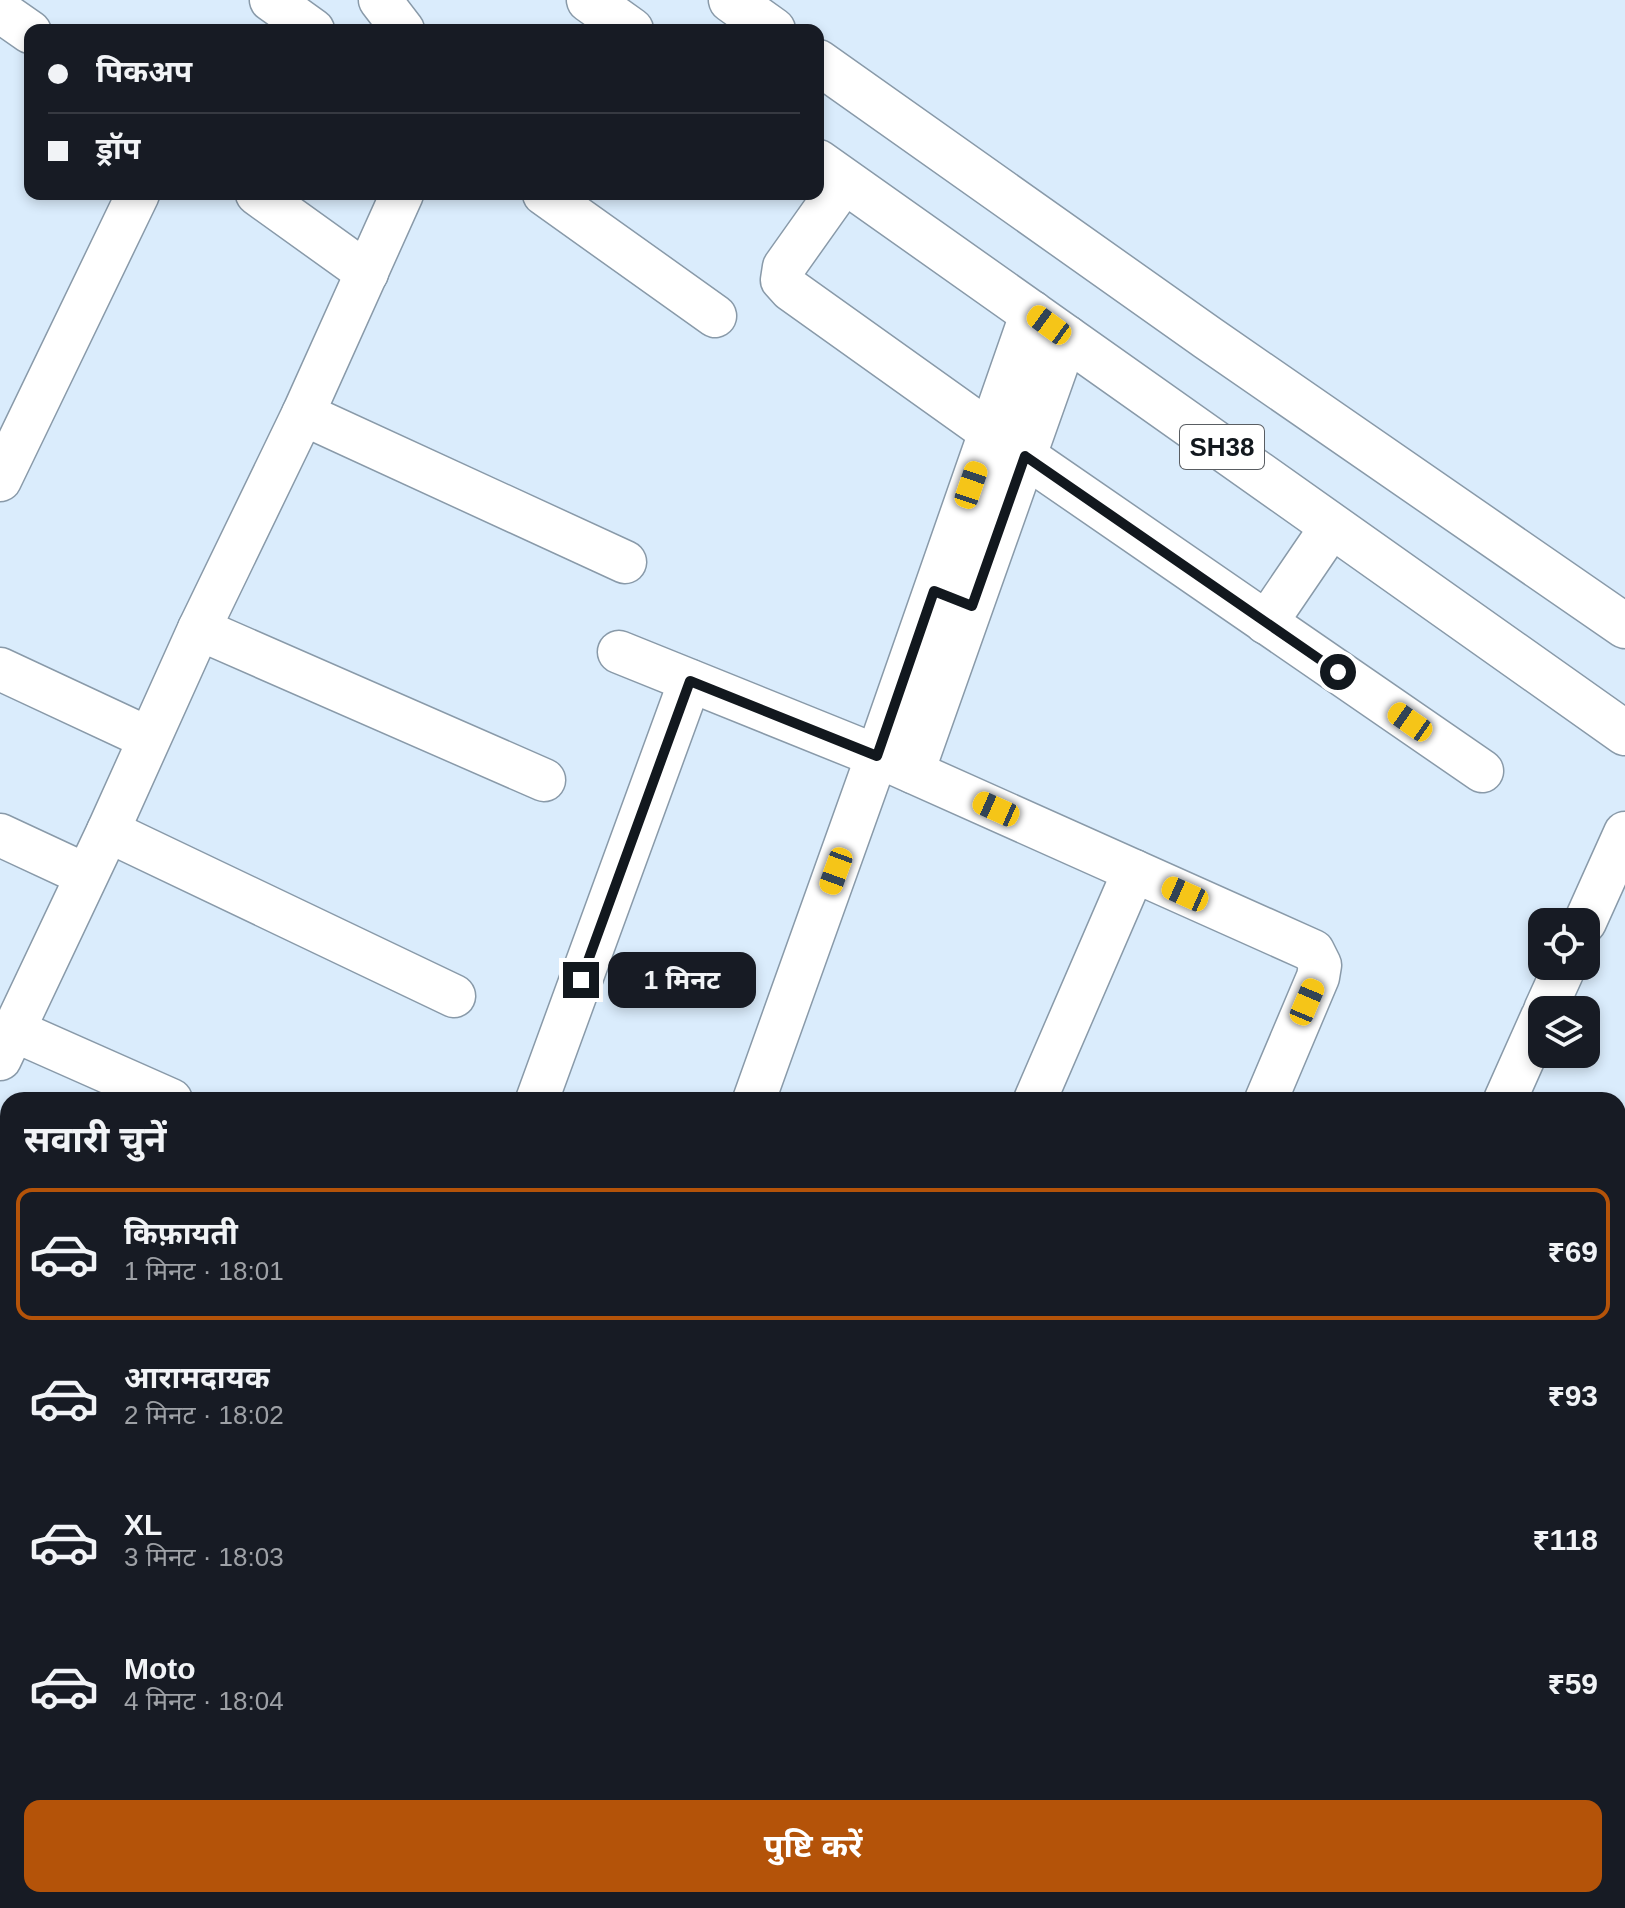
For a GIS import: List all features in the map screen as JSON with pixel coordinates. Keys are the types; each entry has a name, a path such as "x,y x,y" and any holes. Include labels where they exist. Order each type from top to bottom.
{"main road":[{"path":"589,0 623,24"},
{"path":"731,0 765,24"},
{"name":"SH38","path":"824,66 1208,338 1625,626"},
{"name":"SH38","path":"832,171 1625,733"}],"street":[{"path":"271,0 305,24"},
{"path":"380,0 398,24"},
{"path":"0,11 24,28"},
{"path":"0,480 135,200"},
{"path":"265,200 367,273"},
{"path":"148,1092 7,1044 199,629 303,414 399,200"},
{"path":"552,200 715,316"},
{"path":"818,200 784,267 782,280 791,290 990,432 1482,771"},
{"path":"757,1092 895,764 953,599 990,432 1032,312"},
{"path":"953,599 1025,456 1067,337"},
{"path":"303,414 625,562"},
{"path":"1266,623 1332,526"},
{"path":"199,629 544,780"},
{"path":"619,652 895,764 1313,951 1320,965 1318,977 1269,1092"},
{"path":"0,669 148,738"},
{"path":"540,1092 690,681"},
{"path":"108,831 454,996"},
{"path":"1591,908 1625,833"},
{"path":"0,835 86,875"},
{"path":"1038,1092 1134,871"},
{"path":"1509,1092 1528,1048"}],"route":[{"path":"581,980 690,681 877,756 934,591 972,606 1025,456 1338,672"}]}
